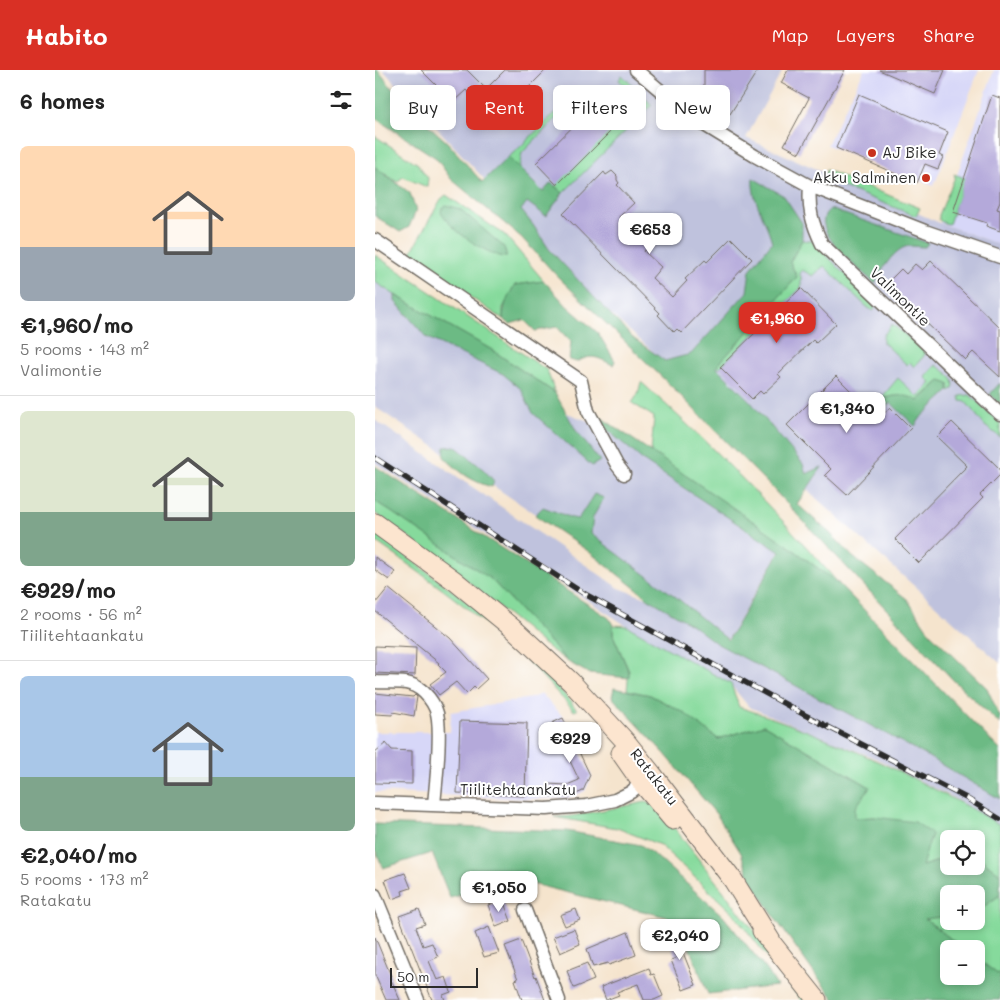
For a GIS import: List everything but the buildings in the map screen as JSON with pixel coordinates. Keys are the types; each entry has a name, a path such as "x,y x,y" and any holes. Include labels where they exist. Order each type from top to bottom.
{"main road":[{"name":"Ratakatu","path":"375,523 455,581 516,631 571,682 647,778 733,880 771,941 817,1000"}],"street":[{"path":"636,70 693,118 755,156 810,186 925,231 1000,257"},
{"name":"Valimontie","path":"810,186 809,201 813,225 823,244 1000,414"},
{"path":"375,240 581,382 588,411 617,465 624,474"},
{"path":"375,682 410,684 427,695 436,710 438,736 434,805"},
{"name":"Tiilitehtaankatu","path":"375,803 547,808 586,806 615,800 631,792 647,778"},
{"path":"375,895 418,1000"},
{"path":"525,910 559,1000"}],"shaded area":[{"path":"383,70 783,70 746,138 940,223 1000,245 1000,663 603,307 439,130 456,130 456,85 397,85"},
{"path":"864,70 979,70 934,186 827,145"},
{"path":"994,70 1000,70 1000,245 940,223"},
{"path":"375,279 551,407 602,426 781,549 728,639 577,542 375,407"},
{"path":"375,420 619,588 649,599 691,624 716,643 920,752 1000,799 1000,825 948,795 875,758 749,707 730,684 627,626 375,463"},
{"path":"542,694 564,718 592,776 585,791 569,798 527,799 375,792 375,732 450,732 451,712 531,698"}],"green space":[{"path":"375,70 378,70 390,86 390,128 375,118"},
{"path":"622,75 632,85 624,85 619,80"},
{"path":"646,99 652,105 646,111"},
{"path":"553,115 553,121 522,153 519,168 508,157 537,130 543,130 543,124"},
{"path":"393,130 434,130 448,143 482,182 508,157 543,192 551,183 563,193 546,216 527,202 521,210 549,249 633,338 665,361 691,354 747,292 750,270 772,242 754,194 753,178 784,196 802,223 802,240 790,262 797,277 716,367 749,400 803,464 806,474 822,467 797,504 831,534 853,557 907,599 930,633 987,688 1000,717 1000,724 956,683 773,489 670,385 557,276 521,237 451,179 436,158"},
{"path":"610,130 627,130 563,193 555,186"},
{"path":"375,136 418,164 428,178 427,187 403,177 397,182 375,167"},
{"path":"375,167 410,193 416,211 409,227 400,232 375,216"},
{"path":"826,170 920,208 916,216 823,179"},
{"path":"954,174 965,178 949,224 939,220 939,215 955,177"},
{"path":"446,195 505,235 544,281 515,285 503,308 503,319 409,256 441,199"},
{"path":"446,205 460,209 504,247 507,257 486,250 456,230 441,212 442,208"},
{"path":"830,209 928,243 925,247 909,246 900,249 887,263 875,284 850,262 827,233 824,223 825,215"},
{"path":"802,240 812,241 872,301 875,309 873,311 867,307 824,266 813,276 802,270 799,273 801,288 720,367 716,367 797,277 790,262"},
{"path":"375,255 547,370 555,393 492,350 375,282"},
{"path":"544,281 567,306 598,333 615,361 613,365 591,357 577,362 569,360 571,342 557,327 535,331 524,320 510,324 503,319 506,301 515,285"},
{"path":"395,295 492,350 555,393 577,432 600,461 592,466 533,413 521,389 503,374 426,337 395,301"},
{"path":"892,324 925,351 924,356 914,367 910,362 907,365 883,343 883,336"},
{"path":"936,365 952,378 953,389 949,391 949,384 940,381 917,401 893,396 884,398 883,396 898,378 918,397 931,383 925,377"},
{"path":"940,381 949,384 949,391 922,416 915,426 891,403 883,407 879,403 893,396 914,398 918,401"},
{"path":"641,382 744,480 840,585 786,544 651,452 654,417 632,403 638,394"},
{"path":"1000,383 1000,405 990,394"},
{"path":"970,395 1000,423 1000,437 985,426 966,402 961,401 960,396"},
{"path":"596,414 786,544 840,585 1000,750 1000,799 920,752 716,643 691,624 649,599 588,551 535,515 543,507 578,519 594,494 604,498 593,517 591,534 676,597 728,640 780,552 645,462 598,422"},
{"path":"455,446 484,470 494,481 492,487 466,476 444,457 445,447"},
{"path":"375,466 609,618 613,625 613,635 629,672 629,678 590,674 568,662 491,579 375,501"},
{"path":"375,501 491,579 568,662 542,643 456,571 375,513"},
{"path":"375,533 514,639 547,673 577,710 574,711 529,662 497,633 375,541"},
{"path":"613,625 627,626 731,684 739,707 840,744 937,790 1000,825 1000,874 985,862 985,830 940,830 940,861 922,866 875,817 854,818 855,808 870,787 764,725 718,739 682,712 650,695 627,690 629,671 613,635"},
{"path":"614,688 650,695 683,712 718,739 764,725 870,787 855,808 855,818 875,817 915,822 932,834 922,866 940,861 940,875 985,875 985,862 1000,874 1000,895 985,906 985,885 940,885 940,917 925,919 952,940 940,940 940,985 985,985 985,965 1000,976 1000,1000 835,1000 777,921 750,879 741,853 717,815 665,754 612,697"},
{"path":"646,802 653,805 676,830 808,1000 801,1000 734,914 660,845 617,828 554,817 572,816"},
{"path":"375,824 567,831 641,845 723,916 767,970 777,986 708,994 688,944 671,918 516,880 450,898 432,853 383,868 375,849"},
{"path":"1000,895 1000,976 985,965 985,940 952,940 924,918 940,917 940,930 985,930 985,906"}],"railway":[{"path":"375,458 583,593 805,715 966,798 1000,819"}],"place":[{"name":"AJ Bike","path":"872,153"},
{"name":"Akku Salminen","path":"926,178"}]}
